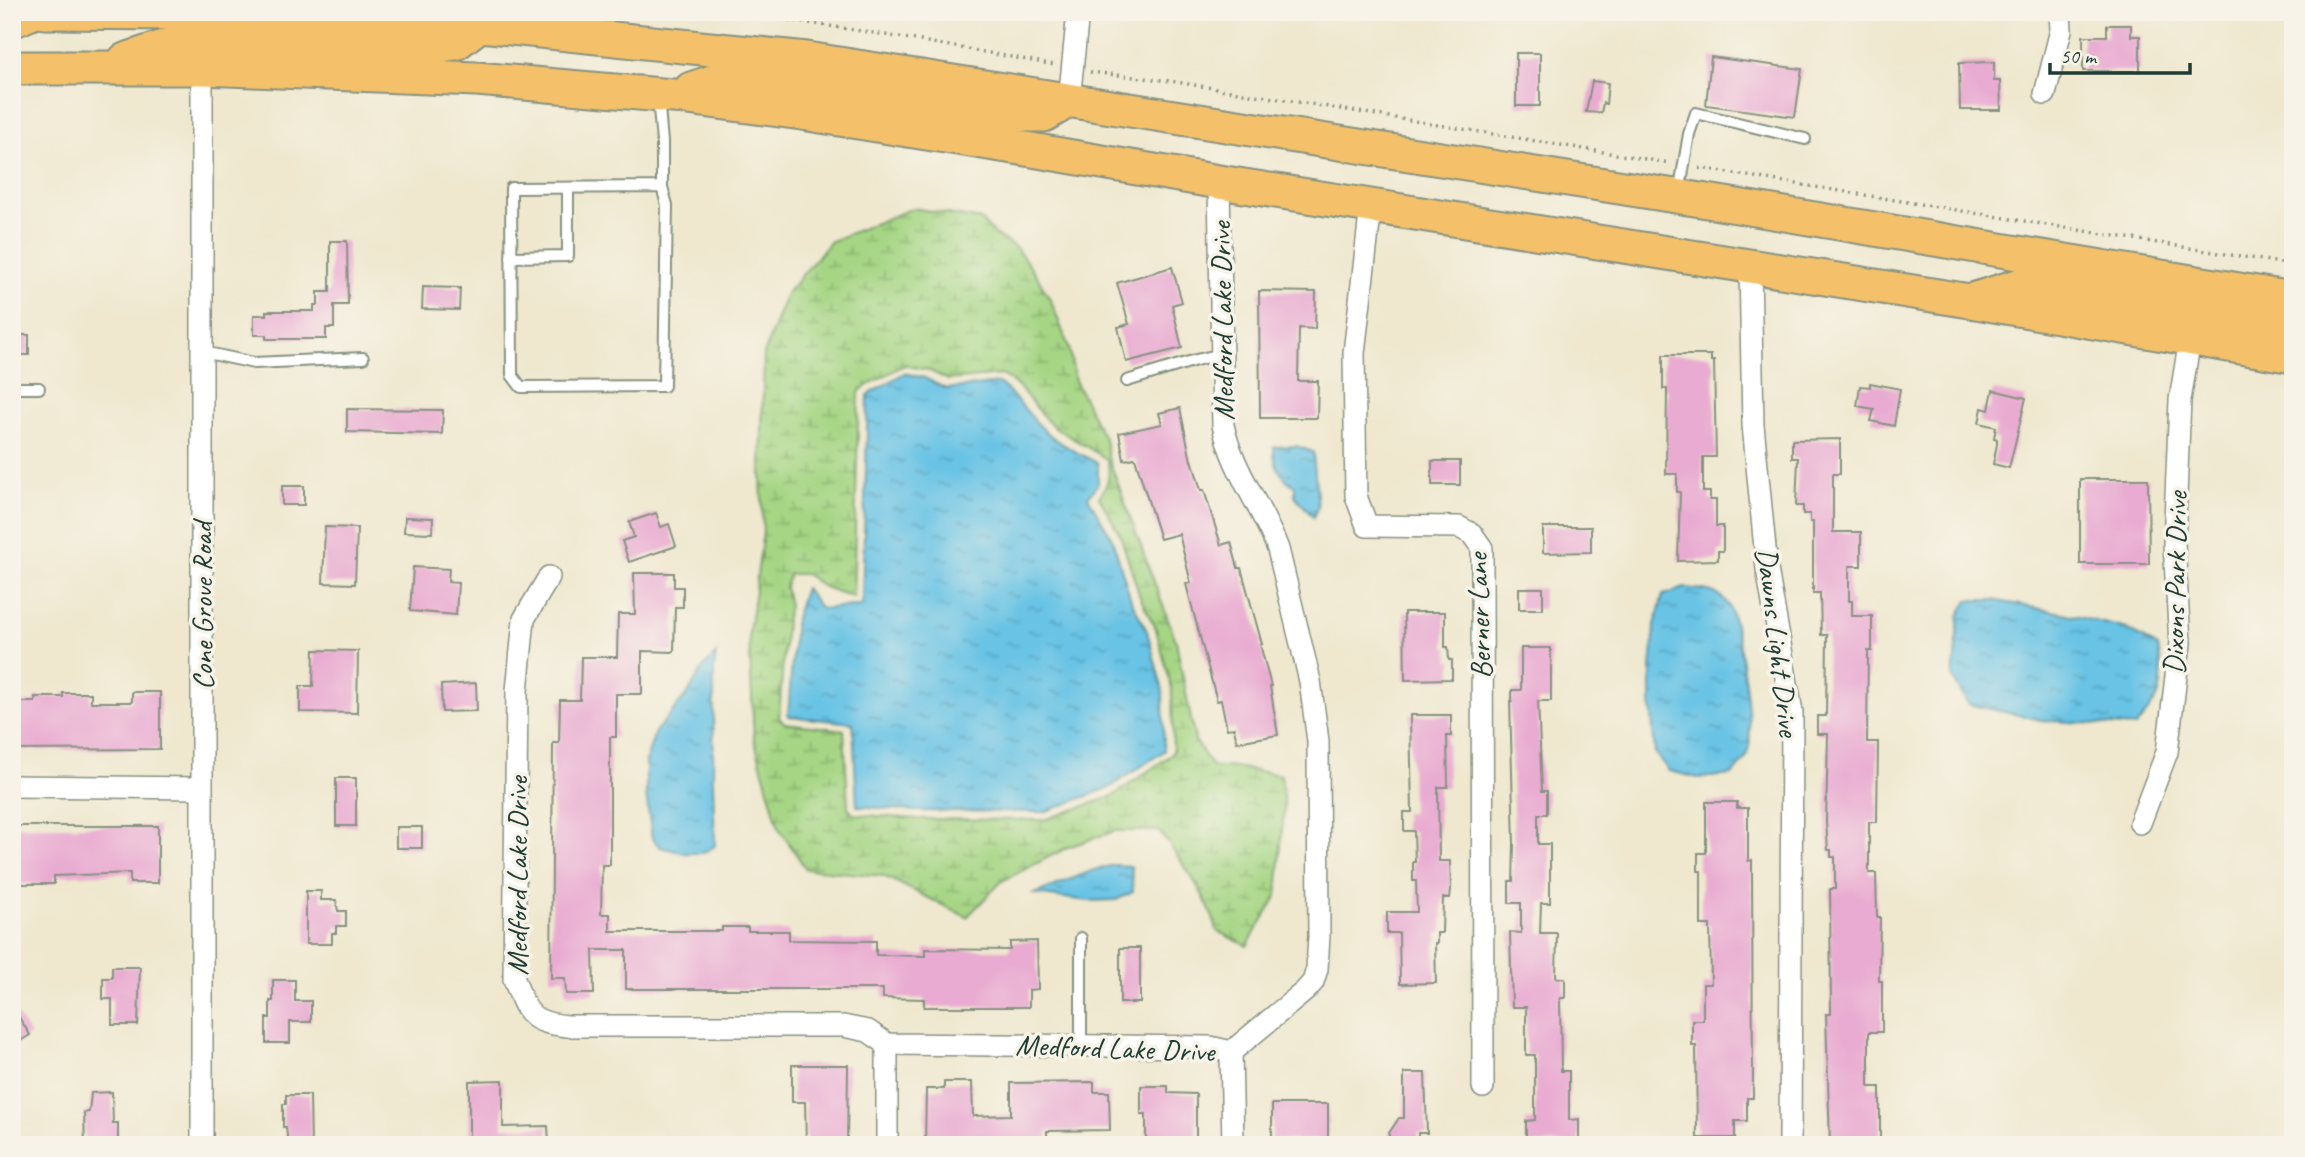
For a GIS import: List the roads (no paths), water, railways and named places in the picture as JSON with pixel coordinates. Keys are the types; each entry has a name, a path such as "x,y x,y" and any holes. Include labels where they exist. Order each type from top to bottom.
{"main road":[{"path":"12,21 33,12"},
{"path":"44,12 481,18 807,59 1678,196 2293,299"},
{"path":"98,69 172,44 426,47 456,43 481,18"},
{"path":"12,68 202,68 477,79 665,95 802,113 1015,147 1970,301 2293,356"},
{"path":"665,95 715,81 761,81 829,88 1011,116 1044,115 1069,100"},
{"path":"1970,301 2024,284 2293,327"}],"street":[{"path":"1069,100 1078,12"},
{"path":"2045,94 2061,30 2060,12"},
{"name":"Cone Grove Road","path":"202,68 202,1145"},
{"name":"Medford Lake Drive","path":"549,577 524,619 517,691 514,979 523,1006 541,1023 567,1026 843,1026 868,1031 887,1044 1210,1047 1231,1052 1305,991 1313,982 1317,969 1319,754 1310,681 1278,549 1272,531 1226,442 1223,425 1219,182"},
{"name":"Berner Lane","path":"1371,206 1354,353 1356,496 1367,526 1459,527 1472,534 1482,548 1483,1087"},
{"name":"Dawns Light Drive","path":"1750,266 1753,425 1767,569 1792,712 1790,1145"},
{"name":"Dixons Park Drive","path":"2140,823 2167,752 2180,643 2175,531 2180,400 2190,339"},
{"path":"12,786 201,788"},
{"path":"887,1044 887,1145"},
{"path":"1231,1052 1234,1145"}],"lane":[{"path":"662,187 511,188 512,375 521,387 664,386 667,205 662,187 662,142 665,95"},
{"path":"1678,196 1689,134 1696,113 1805,139"},
{"path":"511,257 568,256 568,188"},
{"path":"203,352 254,363 363,358"},
{"path":"1127,381 1223,354"},
{"path":"12,388 39,388"},
{"path":"1080,938 1081,1046"}],"water":[{"path":"904,373 925,378 946,389 999,383 1051,436 1098,463 1098,483 1088,497 1112,538 1131,600 1147,631 1163,691 1164,751 1109,788 1044,812 917,811 857,806 853,723 788,716 795,619 805,588 821,609 862,605 868,395"},
{"path":"1296,446 1313,452 1318,507 1313,517 1295,496 1295,486 1285,479 1276,465 1274,447"},
{"path":"1685,588 1709,591 1720,596 1728,605 1737,633 1747,702 1749,741 1747,756 1732,775 1698,778 1669,771 1655,753 1651,667 1655,625 1663,595"},
{"path":"1968,600 1993,600 2063,613 2127,629 2158,647 2160,691 2151,707 2135,727 2041,720 1968,704 1953,678 1959,616"},
{"path":"716,654 713,781 715,846 703,853 685,853 660,847 652,838 646,794 646,761 655,732 687,695 703,668"},
{"path":"1114,865 1131,866 1133,892 1116,900 1088,901 1034,894 1094,870"}]}
